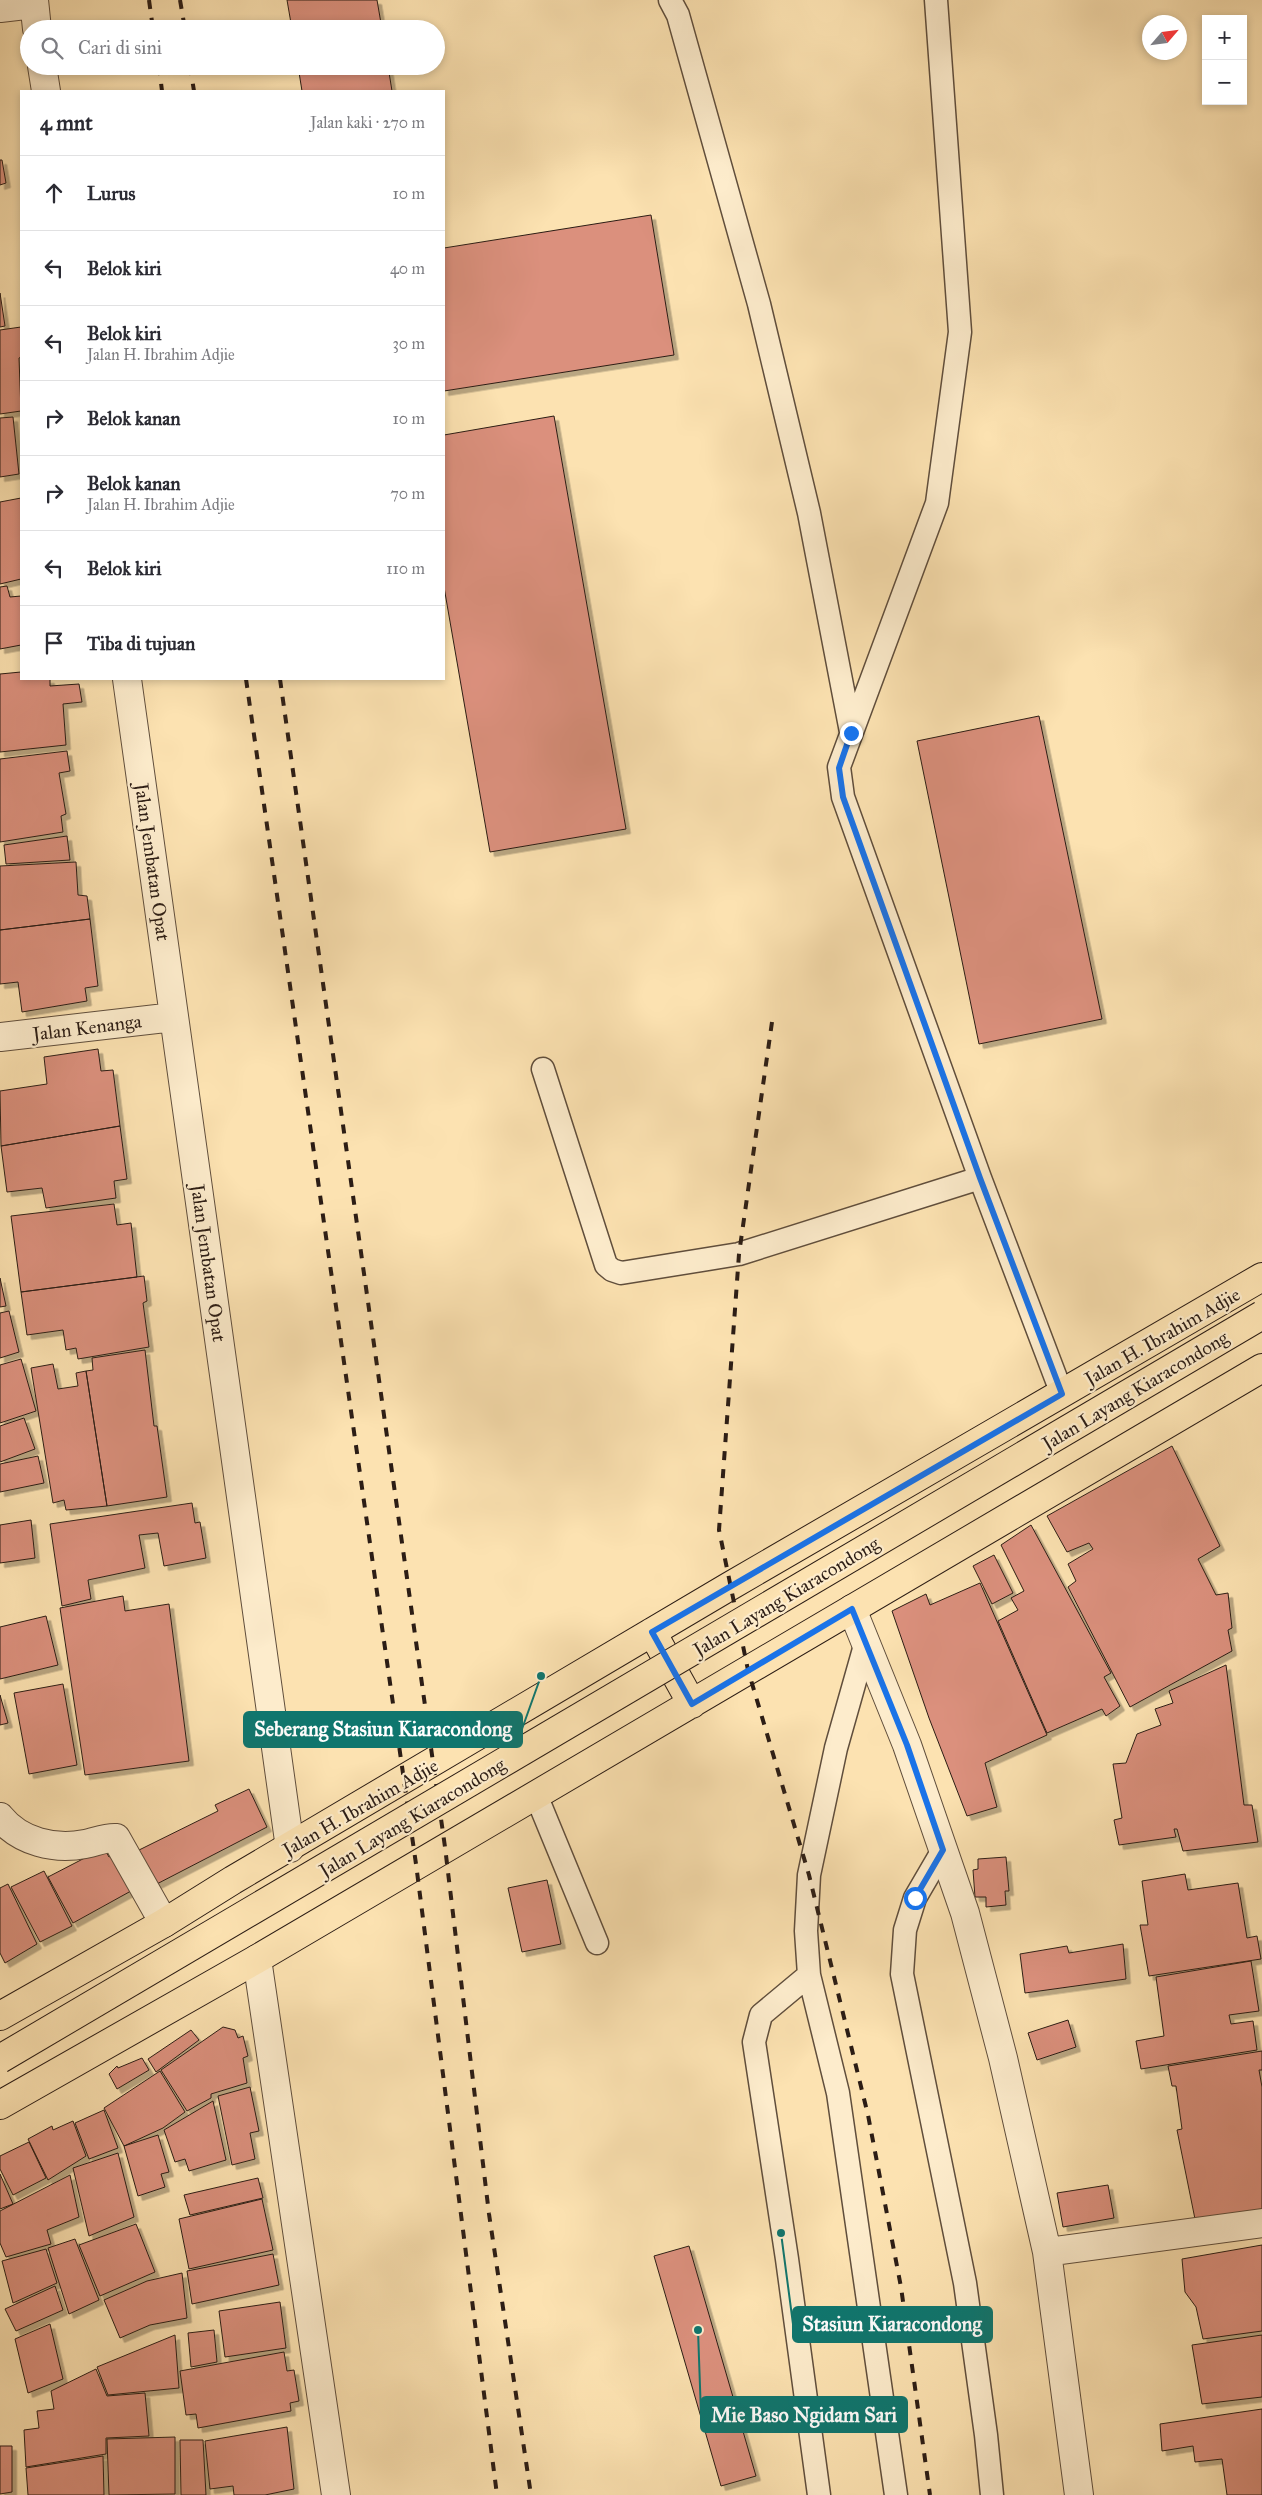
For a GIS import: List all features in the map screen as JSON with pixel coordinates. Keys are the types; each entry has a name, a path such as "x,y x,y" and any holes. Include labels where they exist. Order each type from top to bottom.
{"main road":[{"name":"Jalan H. Ibrahim Adjie","path":"0,2016 164,1923 233,1880 652,1632 1262,1277"},
{"name":"Jalan Layang Kiaracondong","path":"0,2059 1262,1315"},
{"path":"0,2105 257,1959 1262,1368"},
{"path":"652,1632 692,1704"}],"street":[{"path":"0,8 35,11"},
{"path":"43,75 46,90"},
{"name":"Jalan Jembatan Opat","path":"127,680 290,1848"},
{"name":"Jalan Kenanga","path":"0,1037 174,1017"},
{"path":"852,1609 907,1745 965,1914 1003,2058 1047,2252 1079,2495"},
{"path":"0,1817 17,1833 28,1839 44,1843 69,1847 116,1838 164,1923"},
{"path":"257,1959 336,2495"},
{"path":"1047,2252 1262,2223"}],"lane":[{"path":"670,0 678,15 760,304 809,513 851,733"},
{"path":"936,0 960,332 937,503 839,768 843,797 980,1178 1062,1394"},
{"path":"543,1069 606,1265 612,1270 621,1273 739,1254 980,1178"},
{"path":"866,1642 836,1748 809,1875 806,1931 809,1975 838,2092 896,2495"},
{"path":"536,1795 598,1943"},
{"path":"943,1850 915,1898 904,1930 902,1974 965,2283 986,2436 992,2495"},
{"path":"809,1975 761,2015 754,2042 787,2259 819,2495"}],"building":[{"path":"287,0 377,0 380,20 290,20"},
{"path":"299,75 389,75 392,90 302,90"},
{"path":"0,160 2,160 6,183 0,185"},
{"path":"651,215 674,355 445,391 445,248"},
{"path":"0,293 5,326 0,327"},
{"path":"20,327 20,411 0,414 0,330"},
{"path":"554,416 626,829 490,852 445,593 445,435"},
{"path":"13,417 19,474 0,477 0,418"},
{"path":"20,498 20,579 0,584 0,502"},
{"path":"7,586 10,597 20,596 20,645 0,649 0,587"},
{"path":"20,672 20,680 50,680 50,686 79,684 82,702 63,704 66,745 0,752 0,674"},
{"path":"1039,716 1102,1019 979,1044 917,741"},
{"path":"67,751 70,771 59,773 66,814 61,816 63,832 0,842 0,759"},
{"path":"67,836 70,860 6,864 4,845"},
{"path":"76,862 78,895 87,896 90,919 0,930 0,866"},
{"path":"90,919 98,986 85,988 87,1001 22,1012 18,982 0,984 0,930"},
{"path":"98,1049 101,1071 113,1070 120,1126 1,1146 0,1091 47,1084 44,1057"},
{"path":"120,1126 127,1179 114,1181 116,1198 46,1208 42,1188 7,1192 1,1146"},
{"path":"114,1204 117,1225 131,1223 137,1277 21,1292 11,1216"},
{"path":"144,1276 147,1301 143,1303 149,1347 78,1359 76,1348 66,1350 63,1330 27,1335 21,1292"},
{"path":"0,1278 6,1306 0,1307"},
{"path":"9,1311 19,1352 0,1358 0,1313"},
{"path":"145,1350 154,1426 157,1426 167,1497 107,1506 86,1371 93,1370 92,1358"},
{"path":"21,1359 36,1411 0,1423 0,1365"},
{"path":"53,1364 58,1389 78,1386 76,1373 86,1371 107,1506 66,1510 64,1500 53,1503 31,1368"},
{"path":"24,1418 35,1449 0,1462 0,1426"},
{"path":"1172,1446 1220,1546 1198,1559 1216,1595 1228,1593 1232,1628 1228,1630 1232,1651 1130,1707 1068,1587 1076,1581 1068,1564 1093,1549 1089,1543 1067,1552 1047,1516"},
{"path":"38,1456 44,1483 0,1492 0,1464"},
{"path":"192,1503 195,1523 200,1522 206,1558 164,1566 158,1533 139,1535 145,1568 88,1580 91,1599 62,1606 50,1524"},
{"path":"31,1520 35,1558 0,1563 0,1525"},
{"path":"1031,1525 1111,1673 1104,1677 1120,1706 1106,1716 1102,1709 1047,1733 998,1621 1018,1610 1011,1598 1024,1591 1001,1545"},
{"path":"994,1555 1013,1593 992,1604 973,1566"},
{"path":"980,1583 1047,1735 985,1763 997,1807 967,1816 929,1718 892,1611 926,1594 930,1605"},
{"path":"123,1596 125,1611 169,1604 189,1761 85,1775 60,1608"},
{"path":"46,1616 58,1665 0,1679 0,1627"},
{"path":"1226,1665 1244,1805 1252,1805 1258,1842 1183,1851 1177,1829 1174,1829 1176,1837 1119,1845 1114,1820 1122,1818 1113,1764 1126,1763 1137,1734 1161,1725 1155,1709 1173,1703 1169,1691"},
{"path":"63,1684 77,1765 29,1774 14,1693"},
{"path":"0,1695 8,1723 0,1725"},
{"path":"249,1789 267,1827 151,1887 133,1853 218,1811 215,1805"},
{"path":"104,1848 109,1857 122,1851 140,1886 73,1923 48,1877"},
{"path":"1006,1857 1009,1891 1005,1891 1006,1905 986,1907 986,1897 975,1897 973,1870 978,1869 978,1859"},
{"path":"44,1871 72,1926 40,1942 11,1887"},
{"path":"1185,1874 1188,1890 1238,1883 1247,1938 1257,1936 1261,1959 1149,1976 1140,1925 1148,1925 1142,1881"},
{"path":"547,1880 561,1944 522,1952 508,1888"},
{"path":"8,1884 37,1944 5,1963 0,1953 0,1888"},
{"path":"1123,1944 1126,1979 1025,1993 1020,1954 1067,1946 1069,1953"},
{"path":"1251,1961 1259,2011 1229,2015 1231,2024 1253,2021 1257,2050 1141,2069 1136,2041 1164,2036 1156,1977"},
{"path":"1068,2020 1076,2047 1037,2060 1028,2033"},
{"path":"223,2027 235,2030 238,2038 243,2036 248,2056 243,2058 247,2083 211,2094 211,2098 187,2111 161,2070"},
{"path":"191,2030 199,2040 156,2072 148,2059"},
{"path":"1262,2051 1262,2070 1259,2070 1262,2087 1262,2211 1196,2224 1177,2130 1182,2129 1176,2086 1172,2086 1168,2066"},
{"path":"142,2058 149,2070 117,2089 109,2074 117,2066 118,2068"},
{"path":"160,2071 185,2112 163,2128 124,2146 104,2108"},
{"path":"250,2087 259,2131 250,2133 255,2159 232,2165 218,2096"},
{"path":"213,2101 226,2160 189,2171 185,2159 175,2162 164,2130"},
{"path":"104,2110 118,2148 89,2159 75,2123"},
{"path":"73,2121 86,2156 48,2180 28,2139 52,2126 53,2130"},
{"path":"158,2135 169,2172 161,2174 165,2187 138,2196 124,2146"},
{"path":"29,2142 46,2178 13,2195 0,2169 0,2156"},
{"path":"118,2153 134,2217 89,2236 73,2168"},
{"path":"0,2174 13,2204 0,2209"},
{"path":"70,2175 79,2217 47,2230 51,2244 6,2257 0,2243 0,2211"},
{"path":"258,2178 263,2198 190,2215 184,2195"},
{"path":"1108,2185 1114,2218 1063,2227 1057,2193"},
{"path":"262,2199 273,2250 189,2269 179,2219"},
{"path":"136,2224 155,2272 100,2296 79,2245"},
{"path":"75,2239 99,2300 69,2314 48,2248"},
{"path":"1262,2245 1262,2331 1203,2339 1196,2307 1185,2292 1182,2259"},
{"path":"689,2246 756,2476 721,2486 654,2256"},
{"path":"46,2249 57,2283 13,2303 2,2261"},
{"path":"273,2254 279,2285 192,2304 187,2271"},
{"path":"182,2273 187,2318 150,2325 120,2338 104,2300 147,2281"},
{"path":"55,2286 63,2310 16,2331 5,2309"},
{"path":"280,2302 286,2348 225,2357 219,2311"},
{"path":"50,2324 63,2379 28,2393 15,2339"},
{"path":"214,2330 217,2362 191,2367 188,2333"},
{"path":"175,2335 179,2388 108,2395 97,2367"},
{"path":"1262,2335 1262,2397 1202,2404 1192,2345"},
{"path":"284,2352 287,2371 294,2370 299,2401 290,2403 291,2411 198,2428 196,2414 186,2415 180,2371"},
{"path":"96,2369 107,2396 145,2393 149,2436 106,2438 106,2454 26,2467 24,2430 39,2428 37,2411 54,2409 51,2391"},
{"path":"1262,2409 1262,2495 1227,2495 1222,2459 1195,2462 1193,2446 1162,2451 1160,2424"},
{"path":"287,2427 294,2489 265,2495 234,2495 233,2486 210,2489 205,2441"},
{"path":"175,2437 175,2494 109,2495 107,2439"},
{"path":"180,2440 203,2440 206,2495 181,2495"},
{"path":"0,2446 12,2446 12,2492 0,2494"},
{"path":"103,2456 104,2495 28,2495 26,2468"}],"railway":[{"path":"149,0 152,20"},
{"path":"180,0 183,20"},
{"path":"160,75 162,90"},
{"path":"191,75 194,90"},
{"path":"246,680 416,1864 497,2495"},
{"path":"280,680 445,1847 489,2214 531,2495"},
{"path":"772,1022 739,1254 719,1530 748,1670 809,1875 868,2115 901,2287 930,2495"}],"place":[{"name":"Seberang Stasiun Kiaracondong","path":"541,1676"},
{"name":"Stasiun Kiaracondong","path":"781,2233"},
{"name":"Mie Baso Ngidam Sari","path":"698,2330"}],"route":[{"path":"851,733 839,768 843,797 980,1178 1062,1394 652,1632 692,1704 852,1609 907,1745 943,1850 915,1898"}]}
